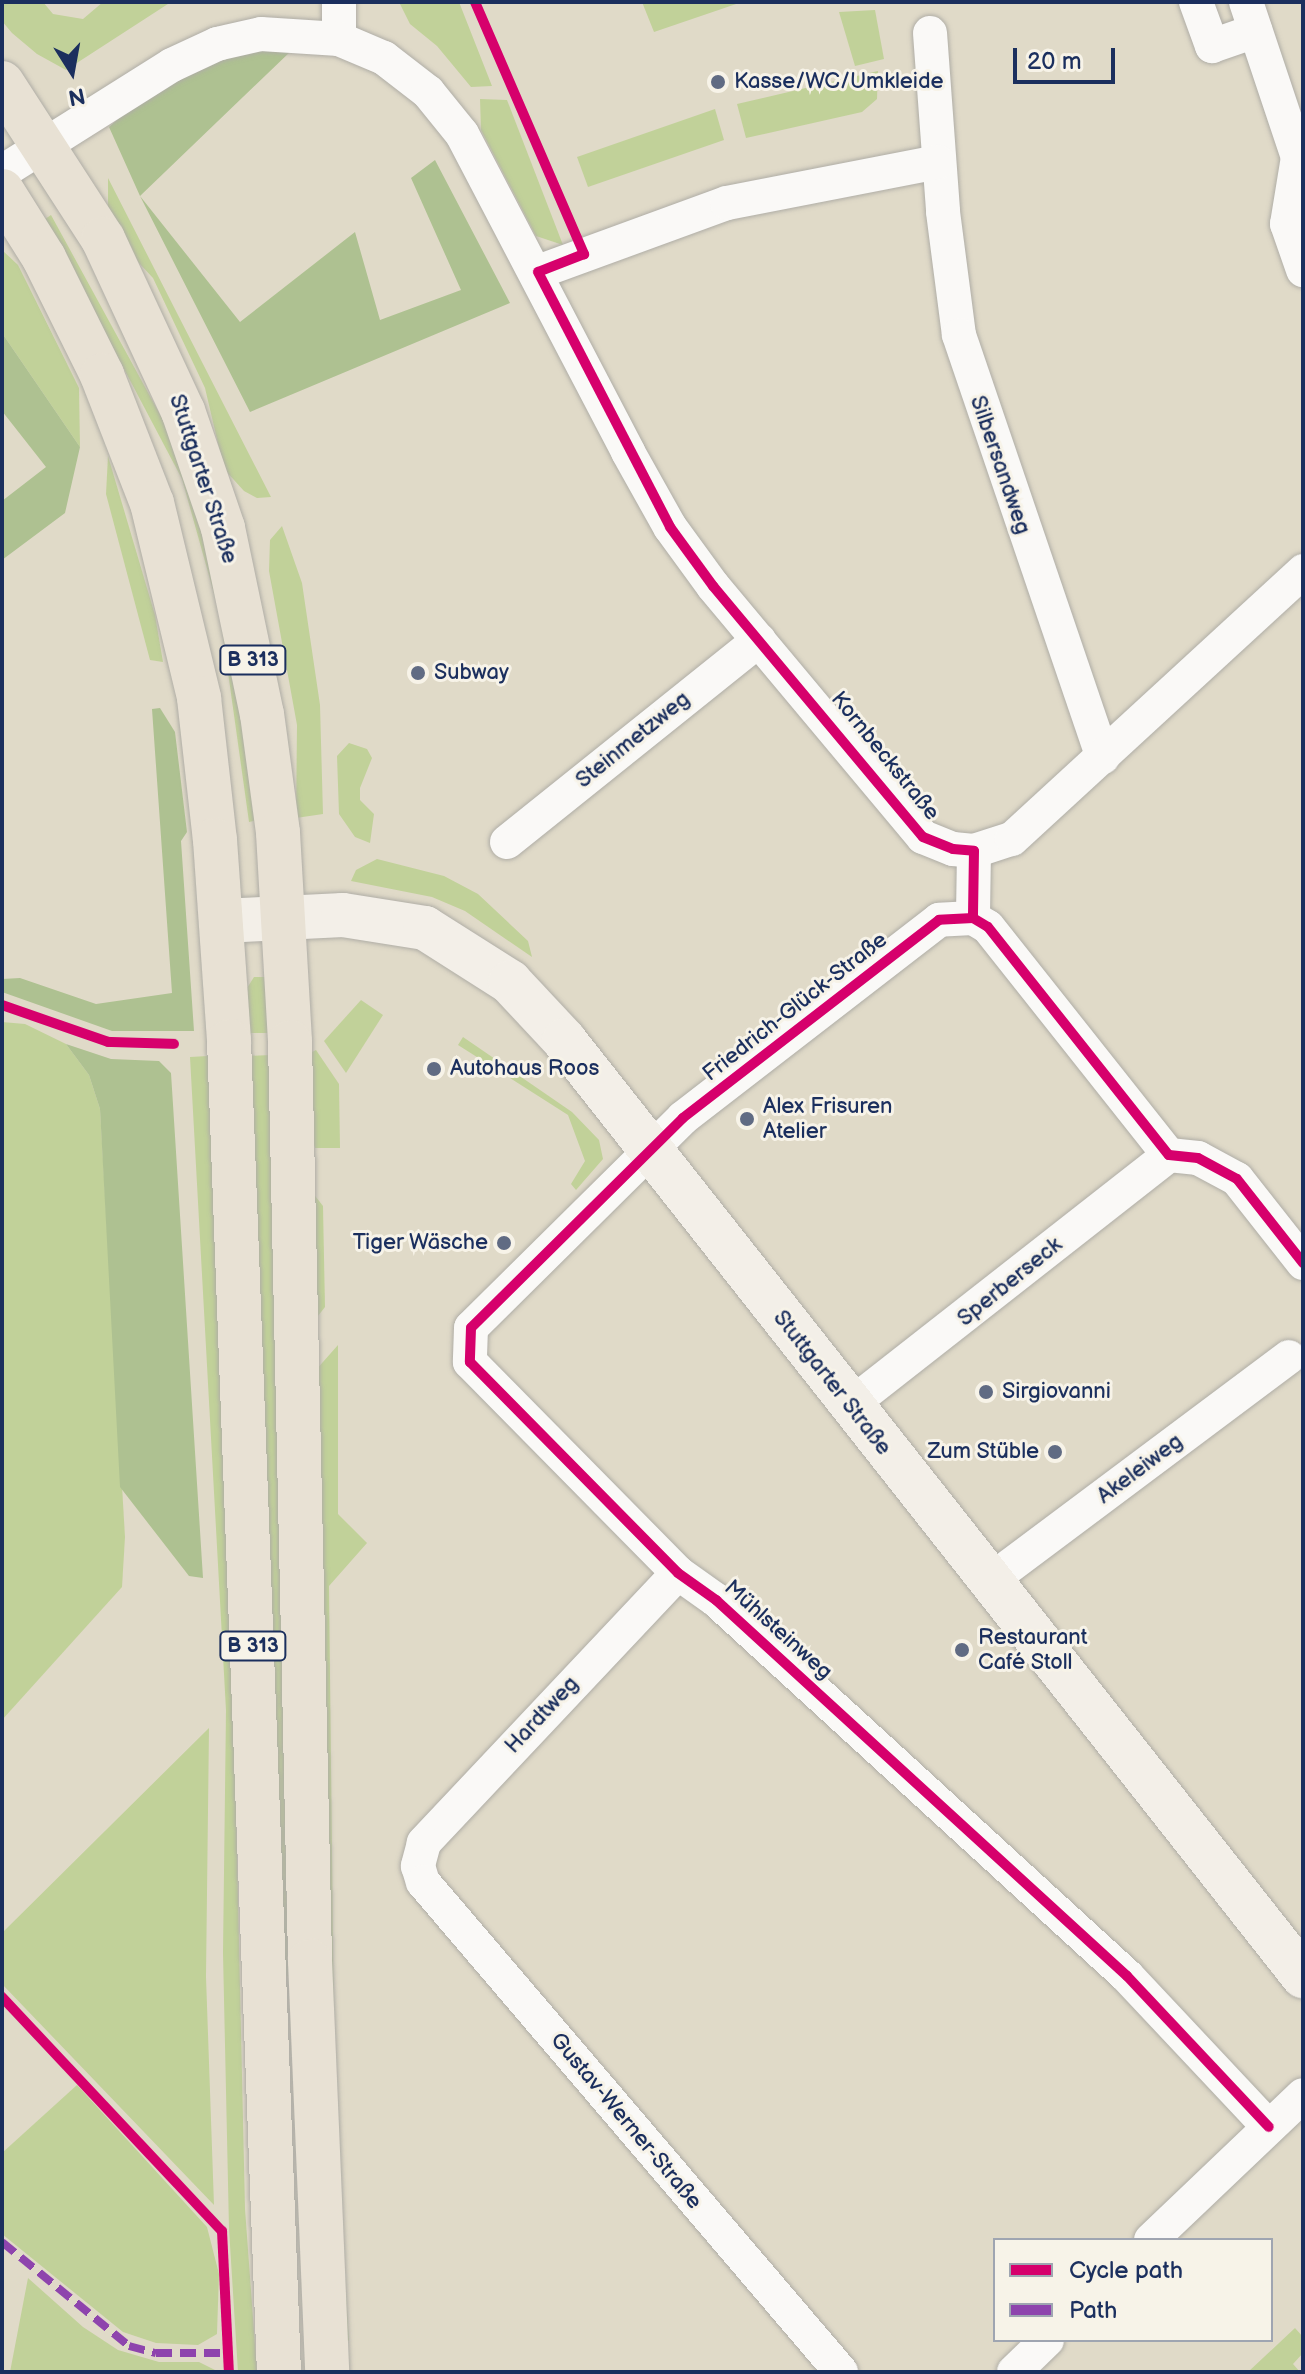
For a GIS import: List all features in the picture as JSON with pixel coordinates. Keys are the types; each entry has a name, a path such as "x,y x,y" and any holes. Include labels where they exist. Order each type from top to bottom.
{"main road":[{"name":"Stuttgarter Straße","path":"2,83 103,239 183,411 223,528 262,714 284,917"},
{"name":"B 313","path":"2,191 44,258 102,375 152,503 199,698 222,921 279,2372"},
{"name":"Stuttgarter Straße","path":"222,921 343,915 425,928 498,974 564,1040 849,1406 991,1580 1303,1976"},
{"name":"B 313","path":"284,917 312,2025 327,2372"}],"street":[{"path":"339,2 339,39"},
{"path":"1196,2 1212,46 1250,16 1298,157 1287,224 1303,270"},
{"name":"Silbersandweg","path":"930,33 938,162 959,335 976,395 1103,757"},
{"name":"Kornbeckstraße","path":"2,172 172,65 217,44 261,34 339,39 384,58 428,92 462,134 538,272 670,527 759,640 923,837 953,849 974,851"},
{"path":"538,272 727,203 938,162"},
{"path":"1303,571 1012,839 974,851 973,918 988,927 1169,1155 1208,1161 1237,1179 1303,1263"},
{"name":"Steinmetzweg","path":"507,842 759,640"},
{"name":"Friedrich-Glück-Straße","path":"651,1149 683,1118 939,920 973,918"},
{"name":"Mühlsteinweg","path":"651,1149 471,1328 467,1346 470,1362 678,1573 716,1600 1127,1976 1269,2127"},
{"name":"Sperberseck","path":"849,1406 1169,1155"},
{"name":"Akeleiweg","path":"991,1580 1289,1357"},
{"name":"Hardtweg","path":"418,1866 424,1843 678,1573"},
{"name":"Gustav-Werner-Straße","path":"418,1866 423,1882 841,2372"},
{"path":"1153,2238 1303,2095"},
{"path":"1014,2372 1045,2342"}],"green space":[{"path":"2,2 43,2 53,14 83,19 103,2 171,2 66,70 37,54 12,33 2,21"},
{"path":"399,2 459,2 492,86 471,87 437,46 410,24"},
{"path":"642,2 742,2 654,32"},
{"path":"875,10 884,59 855,66 839,12"},
{"path":"260,46 291,51 140,196 109,127 161,81"},
{"path":"878,71 877,99 862,112 746,138 737,104"},
{"path":"480,99 507,100 563,245 536,236 481,130"},
{"path":"715,109 724,140 588,187 577,157"},
{"path":"435,160 510,303 250,412 140,196 240,322 355,232 380,320 461,290 411,178"},
{"path":"108,178 271,497 257,498 244,491 224,469 205,388 153,278 137,261 108,206"},
{"path":"51,215 168,429 204,518 259,820 249,822 220,615 182,479 45,219"},
{"path":"2,250 18,265 79,388 80,447 2,333"},
{"path":"2,333 80,447 65,513 2,560 2,501 46,467 2,411"},
{"path":"108,456 155,615 163,662 150,660 106,494"},
{"path":"282,526 302,583 320,705 323,814 296,818 297,725 269,571 270,540"},
{"path":"160,708 175,732 187,832 181,841 194,1031 112,1031 2,992 2,979 20,978 96,1004 172,993 152,709"},
{"path":"349,743 367,749 372,758 360,788 360,800 374,814 370,843 355,837 339,814 337,756"},
{"path":"377,859 444,876 478,894 528,941 532,957 465,911 432,897 351,881 356,870"},
{"path":"254,977 268,977 272,1033 245,1033 247,988"},
{"path":"361,1000 383,1015 346,1073 324,1041"},
{"path":"2,1022 25,1024 66,1044 89,1075 100,1109 125,1537 122,1587 2,1720"},
{"path":"463,1037 572,1112 599,1140 603,1159 576,1190 571,1184 585,1161 568,1115 458,1045"},
{"path":"66,1044 111,1059 159,1061 171,1073 203,1578 189,1576 120,1487 100,1109 89,1075"},
{"path":"316,1050 339,1084 340,1148 315,1148 312,1138 310,1053"},
{"path":"271,1055 288,1976 278,1978 245,1056"},
{"path":"208,1056 232,1629 245,2209 257,2372 238,2372 229,2229 223,1953 226,1710 190,1057"},
{"path":"312,1192 323,1206 325,1307 314,1321"},
{"path":"338,1345 338,1514 367,1543 329,1586 335,2119 349,2341 343,2336 329,2118 315,1371"},
{"path":"209,1728 206,1977 214,2205 2,1984 2,1933"},
{"path":"77,2085 207,2227 219,2274 217,2334 198,2345 156,2343 123,2332 2,2234 2,2153"},
{"path":"28,2278 83,2327 118,2350 159,2362 199,2362 219,2372 10,2372"},
{"path":"1295,2328 1303,2337 1303,2353 1293,2364 1300,2372 1248,2372"}],"marked path":[{"path":"2,2242 129,2346 156,2353 228,2353"}],"cycle path":[{"path":"475,2 584,254 538,272 670,527 713,586 923,837 953,849 974,851 973,918 988,927 1169,1155 1198,1158 1237,1179 1303,1263"},
{"path":"973,918 939,920 683,1118 471,1328 470,1362 678,1573 716,1600 1127,1976 1269,2127"},
{"path":"2,1005 108,1042 174,1044"},
{"path":"2,1997 222,2231 229,2372"}],"place":[{"name":"Kasse/WC/Umkleide","path":"718,82"},
{"name":"Subway","path":"418,673"},
{"name":"Autohaus Roos","path":"434,1069"},
{"name":"Alex Frisuren Atelier","path":"747,1119"},
{"name":"Tiger Wäsche","path":"504,1243"},
{"name":"Sirgiovanni","path":"986,1392"},
{"name":"Zum Stüble","path":"1055,1452"},
{"name":"Restaurant Café Stoll","path":"962,1650"}]}
